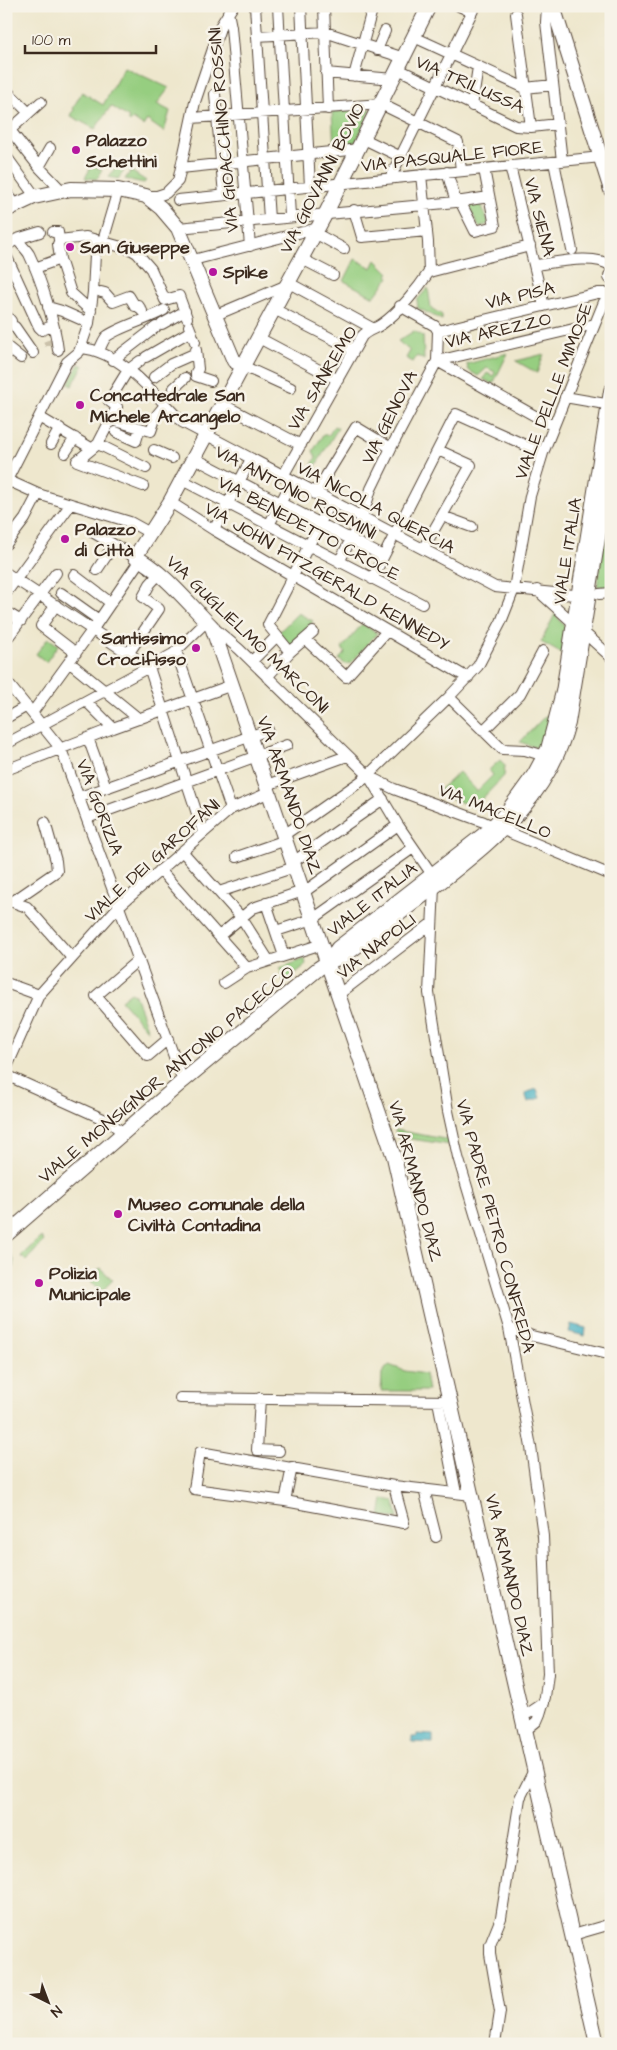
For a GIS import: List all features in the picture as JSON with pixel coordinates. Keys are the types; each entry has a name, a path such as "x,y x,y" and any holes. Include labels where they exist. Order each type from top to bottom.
{"main road":[{"name":"VIA GIOVANNI BOVIO","path":"137,558 170,502 302,259 429,6"},
{"path":"553,6 605,157 611,190"},
{"path":"11,207 34,197 61,190 79,188 122,191 146,196 175,223 193,260 234,361 244,366"},
{"name":"VIALE ITALIA","path":"589,595 610,400"},
{"name":"VIALE ITALIA","path":"498,829 545,756 557,722 589,595 611,458"},
{"name":"VIA GUGLIELMO MARCONI","path":"137,558 159,574 209,624"},
{"name":"VIA ARMANDO DIAZ","path":"209,624 257,756 394,1157 445,1401 472,1495 597,2044"},
{"name":"VIALE ITALIA","path":"328,962 344,956 498,829 537,789 555,760 568,723 579,629"},
{"name":"VIALE MONSIGNOR ANTONIO PACECCO","path":"6,1235 183,1081 328,962"}],"street":[{"path":"255,6 269,219"},
{"path":"278,6 290,216"},
{"path":"301,6 310,187"},
{"path":"324,6 328,109"},
{"path":"354,76 373,6"},
{"path":"390,178 474,9 459,6"},
{"path":"547,6 546,22 558,124 558,161 572,250"},
{"path":"231,9 221,26 198,94 178,181 175,223 247,221 489,197"},
{"name":"VIA GIOACCHINO ROSSINI","path":"231,9 250,246"},
{"path":"516,14 531,127"},
{"path":"377,50 385,31"},
{"path":"257,36 325,32 377,50 398,69"},
{"path":"414,38 525,88 553,85"},
{"path":"472,106 478,67"},
{"path":"326,73 354,76 398,69"},
{"name":"VIA TRILUSSA","path":"398,69 516,126 531,127 558,124"},
{"path":"6,90 29,113"},
{"path":"215,94 224,195"},
{"path":"41,102 9,127 39,167 61,190"},
{"path":"192,118 381,104 458,142 461,171"},
{"path":"22,144 31,137"},
{"path":"181,168 288,157 361,144 401,157"},
{"path":"39,167 50,148"},
{"path":"6,156 32,192"},
{"name":"VIA PASQUALE FIORE","path":"178,200 605,157"},
{"name":"VIA SIENA","path":"510,166 544,306"},
{"path":"447,172 458,201 475,231 496,226 484,169"},
{"path":"421,175 429,272 530,246"},
{"path":"146,196 166,192 178,181"},
{"path":"122,191 103,241 97,246 95,254 97,292 81,348 67,362 7,481 38,494 130,522 150,533"},
{"path":"6,192 11,207"},
{"path":"354,210 362,237 427,231"},
{"path":"193,260 316,230 344,248"},
{"path":"6,246 17,239 40,232"},
{"path":"53,232 58,232 59,240 86,236 137,253 151,269 165,300 178,296 188,321 196,348 198,369 168,395 156,416 151,431 112,420"},
{"path":"6,255 42,330 52,346 52,326 48,307 28,252 17,239"},
{"path":"58,244 60,259 71,293 91,311"},
{"path":"35,268 60,259"},
{"path":"302,259 333,275"},
{"path":"535,265 587,260 602,262 611,266"},
{"name":"VIA SANREMO","path":"269,525 280,504 301,444 362,336 372,328 382,324 422,283 429,272"},
{"path":"216,315 288,284 372,328"},
{"path":"97,292 106,292 113,302 129,296 135,306 138,305 142,310"},
{"name":"VIA PISA","path":"438,331 598,293 611,294"},
{"name":"VIALE DELLE MIMOSE","path":"237,857 285,838 368,775 449,697 478,666 501,622 514,589 530,496 543,453 604,302 611,294"},
{"path":"400,306 436,326 438,331"},
{"path":"48,307 89,323"},
{"path":"274,309 354,350"},
{"path":"81,348 99,351 105,338 114,331 147,319 164,310"},
{"path":"11,321 33,353"},
{"path":"113,360 159,325 188,321"},
{"path":"144,486 77,461 95,446 112,420 118,407 109,401 128,370 188,321"},
{"name":"VIA AREZZO","path":"437,361 595,324"},
{"path":"42,330 52,326"},
{"name":"VIA GENOVA","path":"339,562 362,518 371,489 437,361 438,331"},
{"path":"259,338 338,380"},
{"path":"6,346 21,358"},
{"path":"150,380 196,348"},
{"name":"VIA NICOLA QUERCIA","path":"99,351 128,370 150,380 168,395 182,422 315,494 495,587 506,590 537,590 589,595 611,593"},
{"path":"437,361 553,426"},
{"path":"244,366 291,388"},
{"path":"191,376 210,381"},
{"path":"565,397 610,400"},
{"path":"222,404 301,444"},
{"path":"372,579 382,556 456,414 543,453"},
{"path":"39,417 75,438 146,468"},
{"path":"51,444 60,428"},
{"path":"116,432 136,441 140,428"},
{"path":"315,494 356,428 391,448"},
{"path":"65,453 75,438"},
{"path":"154,450 172,458"},
{"path":"423,550 470,465 438,450"},
{"name":"VIA ANTONIO ROSMINI","path":"194,458 382,556"},
{"path":"214,530 251,459"},
{"name":"VIA BENEDETTO CROCE","path":"182,480 422,604"},
{"path":"6,544 25,518 38,494"},
{"name":"VIA JOHN FITZGERALD KENNEDY","path":"170,502 214,530 468,678"},
{"path":"290,652 268,625 332,502"},
{"path":"6,593 71,504"},
{"path":"442,516 472,527"},
{"name":"VIA GUGLIELMO MARCONI","path":"94,533 137,558"},
{"path":"97,570 114,546"},
{"path":"6,718 30,709 73,657 111,603 137,558"},
{"path":"6,573 149,667 202,832"},
{"path":"6,634 9,636 56,573"},
{"path":"128,654 159,609 143,597 150,584 159,574"},
{"path":"74,575 111,603"},
{"path":"537,590 611,656"},
{"path":"62,593 100,620"},
{"path":"56,605 41,626 105,691 139,719"},
{"path":"6,612 21,621"},
{"path":"6,744 149,667 176,651 209,624"},
{"name":"VIA GUGLIELMO MARCONI","path":"209,624 252,662 368,775"},
{"path":"267,677 290,652 310,636 346,677 387,631"},
{"path":"252,662 276,637"},
{"path":"176,651 231,809"},
{"path":"483,731 520,694 542,651"},
{"name":"VIA GORIZIA","path":"6,681 61,749 88,818 183,1081"},
{"path":"6,770 113,728 232,685"},
{"path":"449,697 502,749 525,750 545,756"},
{"path":"86,701 113,728"},
{"path":"80,797 268,730"},
{"path":"88,738 106,787"},
{"path":"88,818 287,745"},
{"name":"VIALE DEI GAROFANI","path":"6,1069 39,995 120,906 202,832 231,809 268,789 347,756"},
{"path":"368,775 433,881"},
{"name":"VIA MACELLO","path":"368,775 394,789 611,875"},
{"path":"218,892 294,865 383,799"},
{"path":"9,901 56,871 56,861 45,822"},
{"path":"219,936 253,908 304,892 398,825"},
{"path":"276,931 313,919 413,848"},
{"path":"182,851 241,917 269,961"},
{"path":"160,870 247,968"},
{"name":"VIA PADRE PIETRO CONFREDA","path":"433,881 429,993 452,1135 508,1328 531,1447 543,1536 548,1661 544,1703 536,1721 526,1730"},
{"path":"9,901 27,907 72,958"},
{"path":"266,903 284,956"},
{"name":"VIA NAPOLI","path":"339,994 432,923"},
{"path":"224,984 247,968 322,944"},
{"path":"139,959 96,996 148,1056 168,1039"},
{"path":"6,983 39,995"},
{"path":"6,1075 110,1122 123,1133"},
{"path":"508,1328 532,1336 611,1355"},
{"path":"180,1398 445,1401 456,1492"},
{"path":"260,1398 258,1450 280,1452"},
{"path":"394,1486 404,1523 285,1501 194,1488 200,1452 394,1486 472,1495"},
{"path":"285,1501 292,1467"},
{"path":"424,1488 436,1537"},
{"path":"523,1715 544,1703"},
{"path":"495,2044 500,2012 490,1945 501,1918 520,1798 535,1768"},
{"path":"573,1935 611,1924"}],"green space":[{"path":"124,67 169,88 157,104 170,111 164,132 147,120 143,126 133,119 130,122 129,118 111,106 95,129 71,116 73,108 82,92 103,105"},
{"path":"371,109 353,148 334,149 332,112"},
{"path":"92,165 102,170 97,179 85,178"},
{"path":"116,166 124,171 118,179 109,177"},
{"path":"131,171 146,181 144,183 125,179"},
{"path":"481,204 489,224 479,227 469,206"},
{"path":"355,259 372,268 376,260 389,273 387,275 389,277 374,297 344,281"},
{"path":"428,288 431,308 442,315 442,320 418,308 417,300"},
{"path":"414,331 423,336 424,360 417,356 413,362 406,358 410,351 398,341"},
{"path":"508,353 493,384 483,379 487,373 493,376 495,372 487,368 478,376 468,370 467,364"},
{"path":"544,354 537,373 516,361"},
{"path":"79,364 83,366 72,386 68,384"},
{"path":"334,426 338,428 315,467 312,465 316,457 313,451 323,435 329,435"},
{"path":"608,518 611,518 611,586 597,587"},
{"path":"298,613 313,621 292,648 279,632"},
{"path":"555,614 566,628 564,655 541,642"},
{"path":"362,624 377,633 351,663 345,664 339,659 345,653 342,648"},
{"path":"48,638 58,645 46,662 36,654"},
{"path":"545,716 552,716 543,750 520,742"},
{"path":"500,760 505,765 504,776 474,807 436,793 459,772 477,791 493,775 489,770"},
{"path":"305,959 306,965 284,982 280,968"},
{"path":"131,992 135,995 148,1031 121,1000"},
{"path":"395,1130 450,1140 451,1145 397,1137"},
{"path":"41,1237 44,1241 26,1261 21,1256"},
{"path":"8,1250 14,1260 9,1291 6,1290 6,1251"},
{"path":"100,1268 113,1280 101,1292 89,1279"},
{"path":"389,1365 405,1371 425,1374 428,1391 381,1391 382,1373"},
{"path":"383,1499 394,1501 398,1518 380,1517"}],"water":[{"path":"537,1089 540,1098 528,1102 525,1093"},
{"path":"571,1324 586,1328 585,1336 569,1332"},
{"path":"417,1734 433,1735 433,1743 412,1742 412,1737 417,1737"}],"tunnel":[{"path":"48,340 50,345"},
{"path":"165,396 170,392"}],"place":[{"name":"Palazzo Schettini","path":"76,150"},
{"name":"San Giuseppe","path":"70,247"},
{"name":"Spike","path":"213,272"},
{"name":"Concattedrale San Michele Arcangelo","path":"80,405"},
{"name":"Palazzo di Città","path":"65,539"},
{"name":"Santissimo Crocifisso","path":"196,648"},
{"name":"Museo comunale della Civiltà Contadina","path":"118,1214"},
{"name":"Polizia Municipale","path":"39,1283"}]}
